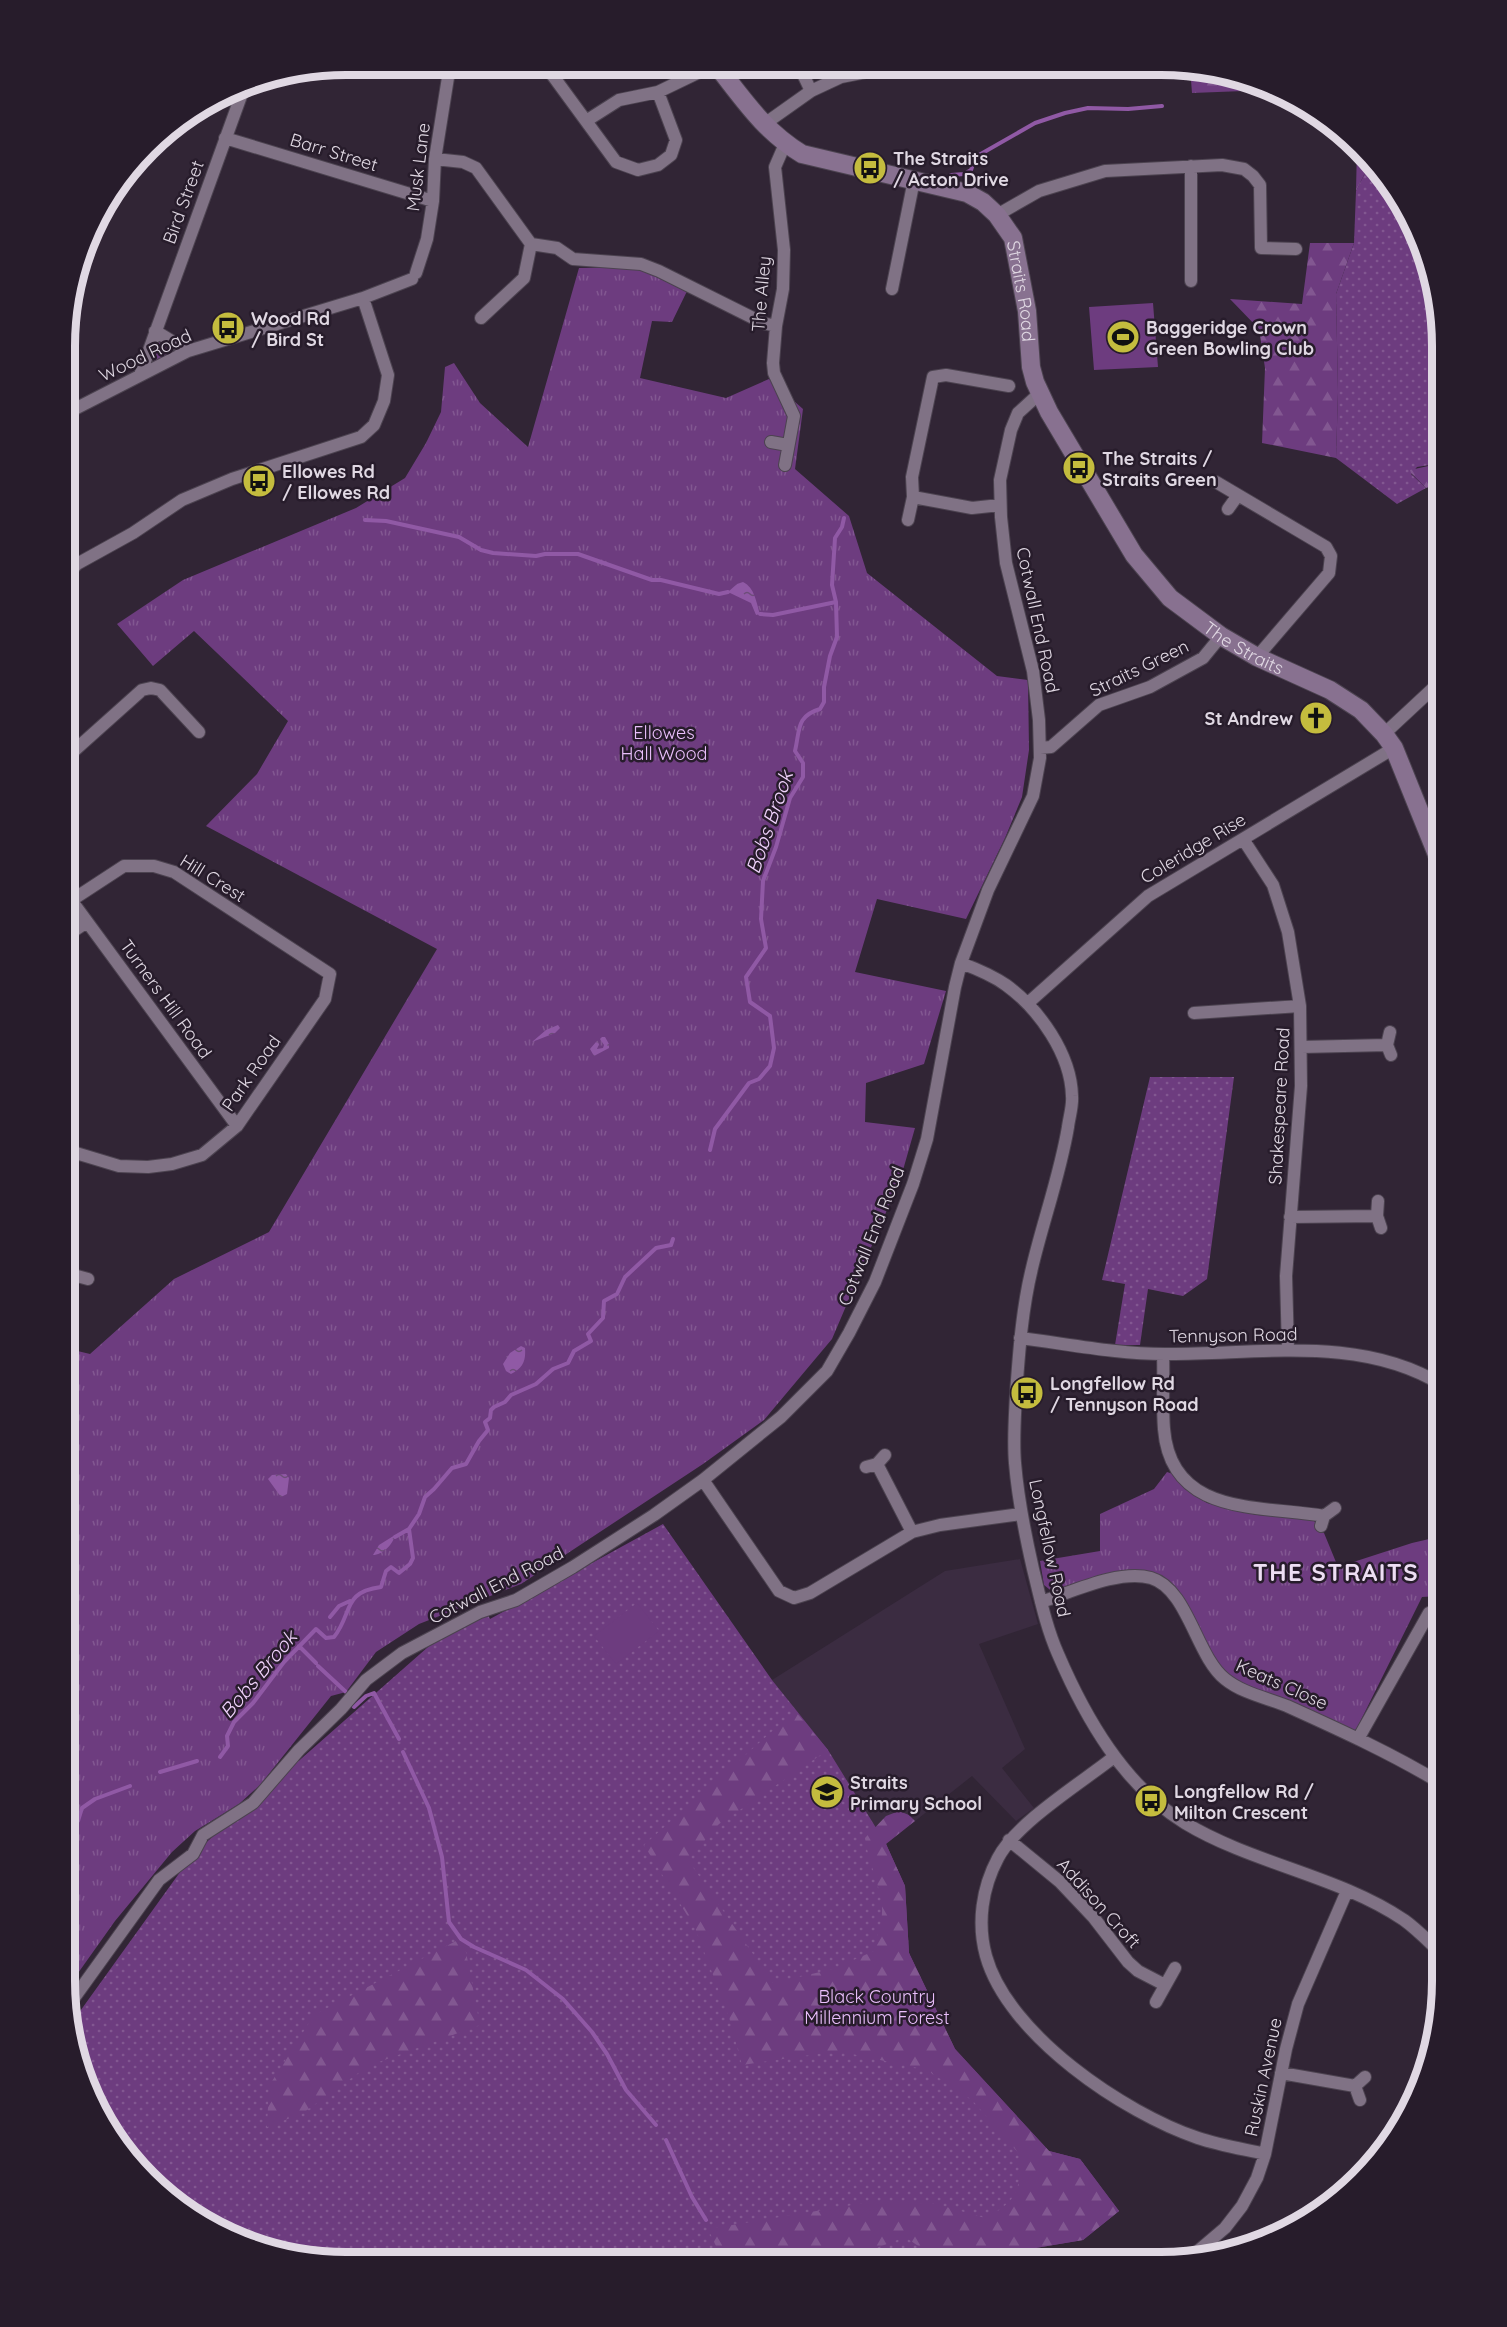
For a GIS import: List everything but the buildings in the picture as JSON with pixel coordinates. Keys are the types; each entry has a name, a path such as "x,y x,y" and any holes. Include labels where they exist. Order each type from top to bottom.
{"street":[{"name":"Musk Lane","path":"414,276 427,238 433,201 435,159 448,75"},
{"path":"552,75 616,162 638,170 658,165 671,155 676,140 658,92"},
{"path":"586,121 619,100 658,92 693,75"},
{"name":"Straits Road","path":"724,75 763,124 785,144 802,154 967,193 983,202 997,215 1012,238 1027,311 1031,368 1049,412"},
{"path":"803,75 811,91"},
{"path":"763,124 811,91 841,77 851,75"},
{"name":"Bird Street","path":"140,375 225,138 236,99"},
{"name":"Barr Street","path":"225,138 433,201"},
{"name":"The Alley","path":"785,144 775,167 784,250 783,289 776,326 774,374 794,416 785,465"},
{"path":"435,159 463,162 476,168 531,244 557,248 573,259 641,264 763,323 776,326"},
{"path":"997,215 1039,191 1105,171 1222,165 1244,169 1260,185 1261,248 1296,249"},
{"path":"1191,166 1191,281"},
{"path":"892,289 914,180"},
{"path":"481,318 524,278 531,244"},
{"name":"Wood Road","path":"75,409 188,351 363,298 414,276"},
{"path":"75,562 77,564 133,533 182,500 232,479 361,437 374,425 384,401 388,375 363,298"},
{"path":"155,331 188,351"},
{"path":"908,520 913,497 912,477 933,377 946,375 1010,386"},
{"name":"Cotwall End Road","path":"76,1995 159,1880 193,1854 203,1835 254,1803 299,1750 341,1709 366,1680 402,1653 480,1612 516,1599 573,1567 654,1515 703,1480 781,1417 827,1371 875,1282 913,1184 927,1139 952,998 961,963 988,890 1033,796 1040,748 1033,671 1006,563 1000,505 1000,480 1011,430 1018,413 1040,393"},
{"name":"The Straits","path":"1049,412 1134,555 1170,598 1221,636 1257,657 1330,690 1361,710 1389,741 1432,843"},
{"path":"771,442 788,445"},
{"path":"1216,482 1326,547 1331,556 1329,573 1257,657"},
{"path":"1228,509 1238,495"},
{"path":"913,497 972,508 1000,505"},
{"name":"Straits Green","path":"1040,748 1052,747 1099,705 1150,687 1203,657 1221,636"},
{"path":"75,750 142,690 151,688 160,690 199,732"},
{"name":"Coleridge Rise","path":"1028,1003 1148,896 1243,839 1389,741 1432,692"},
{"name":"Shakespeare Road","path":"1243,839 1273,885 1288,933 1300,1006 1301,1086 1286,1276 1288,1350"},
{"name":"Hill Crest","path":"75,894 124,866 154,866 174,872 330,974"},
{"name":"Turners Hill Road","path":"75,905 237,1126"},
{"path":"75,930 87,922"},
{"name":"Longfellow Road","path":"961,963 987,973 1028,1003 1063,1057 1072,1097 1062,1159 1031,1270 1020,1338 1014,1459 1021,1514 1041,1602 1057,1652 1088,1714 1114,1757 1139,1785 1184,1822 1220,1840 1347,1891 1406,1921 1432,1945"},
{"name":"Park Road","path":"75,1153 119,1166 156,1166 202,1155 237,1126 325,999 330,974"},
{"path":"1194,1013 1300,1006"},
{"path":"1301,1047 1389,1050 1390,1032"},
{"path":"1378,1201 1377,1216 1381,1228"},
{"path":"1290,1217 1377,1216"},
{"path":"75,1275 88,1279"},
{"name":"Tennyson Road","path":"1020,1338 1163,1354 1288,1350 1367,1355 1412,1368 1432,1377"},
{"path":"1163,1354 1166,1444 1173,1463 1186,1481 1198,1492 1211,1499 1323,1521 1335,1508"},
{"path":"876,1462 912,1532"},
{"path":"703,1480 779,1591 794,1598 810,1593 912,1532 940,1525 1021,1514"},
{"name":"Keats Close","path":"1041,1602 1120,1577 1142,1576 1157,1581 1168,1590 1180,1606 1213,1668 1222,1678 1233,1685 1280,1703 1358,1739 1432,1779"},
{"path":"1358,1739 1429,1613 1432,1612"},
{"path":"1114,1757 1009,1840 991,1875 981,1918 987,1958 996,1981 1021,2016 1051,2049 1078,2073 1112,2096 1157,2120 1198,2138 1265,2154"},
{"name":"Addison Croft","path":"1009,1840 1059,1881 1094,1918 1128,1962 1138,1971 1165,1985"},
{"name":"Ruskin Avenue","path":"1200,2249 1225,2228 1242,2206 1257,2178 1265,2154 1298,2004 1347,1891"},
{"path":"1156,2002 1175,1968"},
{"path":"1281,2073 1360,2082 1360,2100"}],"shaded area":[{"path":"1020,1559 1038,1624 979,1644 1025,1749 1002,1768 1034,1808 1016,1821 972,1776 886,1844 905,1886 902,1965 795,1710 772,1680 945,1571"}],"green space":[{"path":"1191,77 1231,84 1266,97 1243,91 1192,93"},
{"path":"1357,158 1367,169 1356,191"},
{"path":"1367,169 1404,226 1418,259 1430,311 1432,465 1417,467 1411,474 1426,488 1397,504 1336,458 1338,392 1336,294 1354,243 1356,191"},
{"path":"1310,243 1354,243 1336,294 1338,392 1336,458 1262,443 1265,368 1259,329 1230,299 1302,304"},
{"name":"Ellowes Hall Wood","path":"643,267 689,287 672,322 652,321 640,378 726,398 769,379 803,409 795,469 849,516 867,573 997,676 1028,680 1029,750 1022,797 966,919 877,899 855,972 946,991 924,1064 866,1083 865,1122 915,1128 901,1177 832,1339 764,1420 703,1464 521,1584 419,1624 376,1652 346,1692 331,1696 260,1785 239,1804 195,1831 172,1852 115,1921 75,1977 75,1350 90,1354 174,1279 269,1232 437,949 206,826 257,774 288,721 194,631 153,666 117,624 183,580 356,508 405,478 441,412 445,367 454,363 480,403 528,447 579,268"},
{"name":"Baggeridge Crown Green Bowling Club","path":"1153,303 1158,367 1094,370 1089,307"},
{"path":"159,342 173,354 154,362"},
{"path":"1432,465 1432,486 1426,488 1410,470"},
{"path":"1150,1077 1234,1077 1207,1279 1183,1296 1148,1289 1140,1345 1115,1345 1125,1284 1102,1280"},
{"path":"1167,1472 1173,1474 1185,1489 1207,1503 1257,1515 1311,1518 1316,1523 1316,1528 1324,1533 1338,1567 1432,1538 1432,1596 1422,1597 1355,1732 1233,1682 1223,1673 1156,1576 1054,1593 1044,1585 1040,1561 1100,1551 1100,1514 1154,1489"},
{"path":"663,1524 772,1680 828,1750 886,1844 905,1886 909,1953 955,2049 1049,2151 1080,2159 1119,2211 1083,2240 1012,2252 346,2252 311,2250 259,2238 211,2216 181,2196 154,2173 131,2146 103,2101 89,2068 77,2015 193,1854 445,1632 487,1613 490,1619"},
{"path":"637,1603 659,1631 616,1664 594,1636"},
{"name":"Black Country Millennium Forest","path":"795,1711 828,1750 719,1824 688,1860 773,1983 833,1969 874,1951 882,1908 865,1838 886,1816 899,1811 909,1815 915,1821 886,1844 905,1886 909,1953 955,2049 1049,2151 1080,2159 1119,2211 1083,2240 1012,2252 927,2252 905,2237 866,2252 719,2252 708,2229 877,2201 936,2204 985,2218 1004,2206 1015,2194 1021,2156 972,2100 927,2070 838,2051 742,2065 729,2017 695,1928 644,1845"},
{"path":"456,1941 466,1952 480,2025 368,2066 303,2113 267,2127 269,2086 314,2015"}],"water":[{"path":"743,582 753,592 760,614 756,615 751,603 728,592"},
{"path":"558,1025 560,1028 555,1033 532,1042 546,1030"},
{"path":"605,1037 609,1048 594,1056 590,1049 596,1042 599,1044 597,1049 603,1048 604,1045 600,1039"},
{"path":"521,1346 525,1348 524,1360 521,1367 511,1374 506,1371 503,1364 510,1353"},
{"path":"286,1474 289,1478 287,1494 281,1497 268,1479 272,1475"},
{"path":"395,1535 387,1549 373,1555 379,1545"}],"waterway":[{"name":"Bobs Brook","path":"951,175 964,174 971,170 979,155 1035,123 1065,113 1088,108 1128,109 1162,106"},
{"name":"Bobs Brook","path":"710,1150 715,1129 749,1083 759,1079 770,1066 774,1048 770,1016 750,1002 746,977 766,948 761,919 763,881 776,847 790,798 803,777 803,763 795,751 800,725 807,716 820,709 824,702 824,687 830,656 837,637 836,602 832,585 835,538 842,527 844,518"},
{"path":"365,520 386,521 459,537 481,550 493,553 536,556 578,554 652,580 661,580 719,594 728,592"},
{"path":"760,614 773,615 836,602"},
{"name":"Bobs Brook","path":"220,1757 228,1746 227,1736 234,1722 253,1703 284,1662 316,1629 326,1638 334,1637 354,1599 360,1594 381,1587 386,1571 391,1567 399,1573 410,1564 413,1558 409,1529 419,1514 425,1497 452,1468 466,1464 488,1430 485,1422 490,1418 491,1410 505,1402 511,1395 536,1384 553,1369 568,1363 574,1351 591,1341 588,1334 603,1318 604,1301 617,1294 625,1277 656,1248 671,1245 673,1239"},
{"path":"395,1537 409,1529"},
{"path":"330,1617 339,1606 350,1601"},
{"path":"299,1646 316,1663"},
{"path":"318,1666 346,1692"},
{"path":"354,1707 366,1696 374,1693 399,1739"},
{"path":"403,1752 429,1808 442,1857 449,1922 461,1939 526,1970 563,1999 592,2032 607,2054 626,2090 656,2125"},
{"name":"Bobs Brook","path":"160,1772 197,1761"},
{"name":"Bobs Brook","path":"75,1821 78,1821 82,1808 95,1799 130,1786"},
{"path":"666,2140 692,2197 706,2220"}],"place":[{"name":"The Straits / Acton Drive","path":"870,168"},
{"name":"Wood Rd / Bird St","path":"228,328"},
{"name":"Baggeridge Crown Green Bowling Club","path":"1123,337"},
{"name":"The Straits / Straits Green","path":"1079,468"},
{"name":"Ellowes Rd / Ellowes Rd","path":"259,481"},
{"name":"St Andrew","path":"1316,718"},
{"name":"Longfellow Rd / Tennyson Road","path":"1027,1393"},
{"name":"Straits Primary School","path":"827,1792"},
{"name":"Longfellow Rd / Milton Crescent","path":"1151,1801"}],"district":[{"name":"THE STRAITS","path":"1336,1572"}]}
